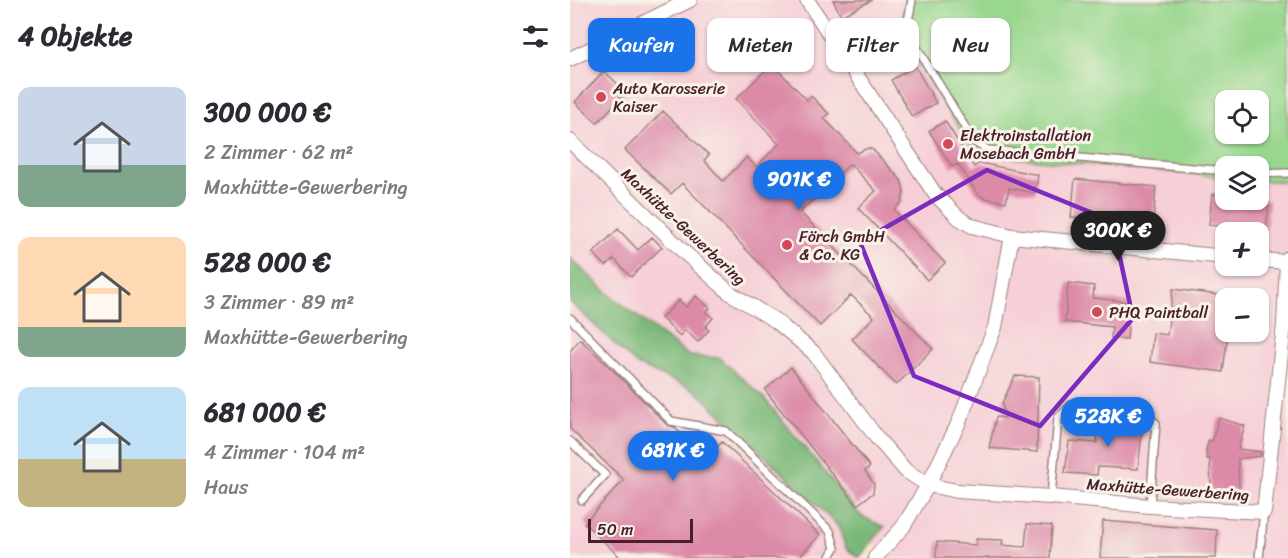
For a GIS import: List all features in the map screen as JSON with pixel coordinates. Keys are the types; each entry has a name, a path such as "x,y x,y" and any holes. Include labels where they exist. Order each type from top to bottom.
{"street":[{"path":"570,59 690,0"},
{"path":"807,0 935,194 959,218 972,226 1012,236 1215,256"},
{"name":"Maxhütte-Gewerbering","path":"570,141 730,293 776,321 813,352 877,438 906,471 928,485 957,491 1264,512 1284,325 1288,260 1269,260"},
{"path":"875,558 903,527 928,485 959,422 995,327 1012,236"}],"lane":[{"path":"912,0 908,21 910,38 974,142 988,150 1215,170"},
{"path":"1269,174 1288,173"},
{"path":"570,318 671,421 726,431 830,531 835,548 829,558"},
{"path":"1051,497 1058,418 1071,405 1141,411 1156,423 1150,506"},
{"path":"570,441 605,475 582,500"},
{"path":"1259,558 1264,512"}],"highlighted area":[{"path":"987,170 1112,221 1133,318 1040,426 914,376 860,242"}],"shaded area":[{"path":"570,0 906,0 902,18 826,18 826,72 919,72 919,47 931,67 931,72 934,72 985,155 1215,176 1215,210 1269,210 1269,181 1285,182 1288,186 1288,558 890,558 871,543 858,558 570,558"}],"green space":[{"path":"906,0 1288,0 1288,182 1269,181 1269,156 1215,156 1215,176 985,155 969,143 919,66 919,18 902,18"},
{"path":"570,258 610,295 689,356 720,358 764,398 861,516 884,527 859,558 846,548 838,526 695,390 637,365 570,302"}],"building":[{"path":"833,0 872,0 841,16"},
{"name":"Auto Karosserie Kaiser","path":"603,72 626,92 597,123 575,102"},
{"path":"764,72 780,72 807,100 811,96 829,114 824,118 857,153 868,148 873,150 901,180 904,191 902,202 894,210 945,263 927,280 858,208 876,191 850,164 800,212 933,349 896,385 852,339 874,317 851,295 820,326 682,183 671,194 625,150 663,111 709,155 704,160 723,181 747,157 756,167 779,144 736,99"},
{"path":"905,72 918,72 936,103 912,117 891,80"},
{"path":"945,121 974,167 980,163 1038,175 1035,193 1009,188 1006,202 984,198 977,193 958,164 952,167 929,131"},
{"path":"1075,179 1156,187 1153,225 1071,217"},
{"path":"1212,194 1215,194 1215,210 1268,210 1267,222 1215,222 1215,226 1209,225"},
{"path":"618,229 638,250 652,237 662,247 631,277 614,259 606,266 593,253"},
{"name":"PHQ Paintball","path":"1068,283 1094,286 1093,298 1130,302 1127,339 1111,338 1112,327 1065,322"},
{"path":"1173,289 1215,295 1215,342 1227,342 1223,372 1150,362 1153,333 1167,335"},
{"path":"696,296 710,308 706,312 713,318 705,327 709,330 698,342 685,330 680,336 661,318 679,300 686,307"},
{"path":"580,339 667,425 674,427 706,458 722,442 820,535 798,558 621,558 584,523 624,480 570,429 570,351"},
{"path":"791,367 870,467 865,471 874,484 873,493 857,505 765,390"},
{"path":"1015,376 1039,377 1037,452 989,448 996,417 1005,418 1002,403"},
{"path":"1120,416 1138,417 1143,423 1138,469 1098,467 1097,475 1065,473 1069,441 1097,443 1098,419 1120,421"},
{"path":"1219,418 1245,426 1238,449 1261,452 1261,456 1238,459 1239,490 1211,491 1210,459 1207,459 1206,450 1209,440 1212,441"},
{"path":"1103,521 1217,530 1216,558 1100,558"},
{"path":"1027,524 1052,526 1050,558 936,558 937,542 976,545 976,539 1003,540 1002,545 1025,547"}],"place":[{"name":"Auto Karosserie Kaiser","path":"601,97"},
{"name":"Elektroinstallation Mosebach GmbH","path":"948,144"},
{"name":"Förch GmbH & Co. KG","path":"787,245"},
{"name":"PHQ Paintball","path":"1097,312"}]}
